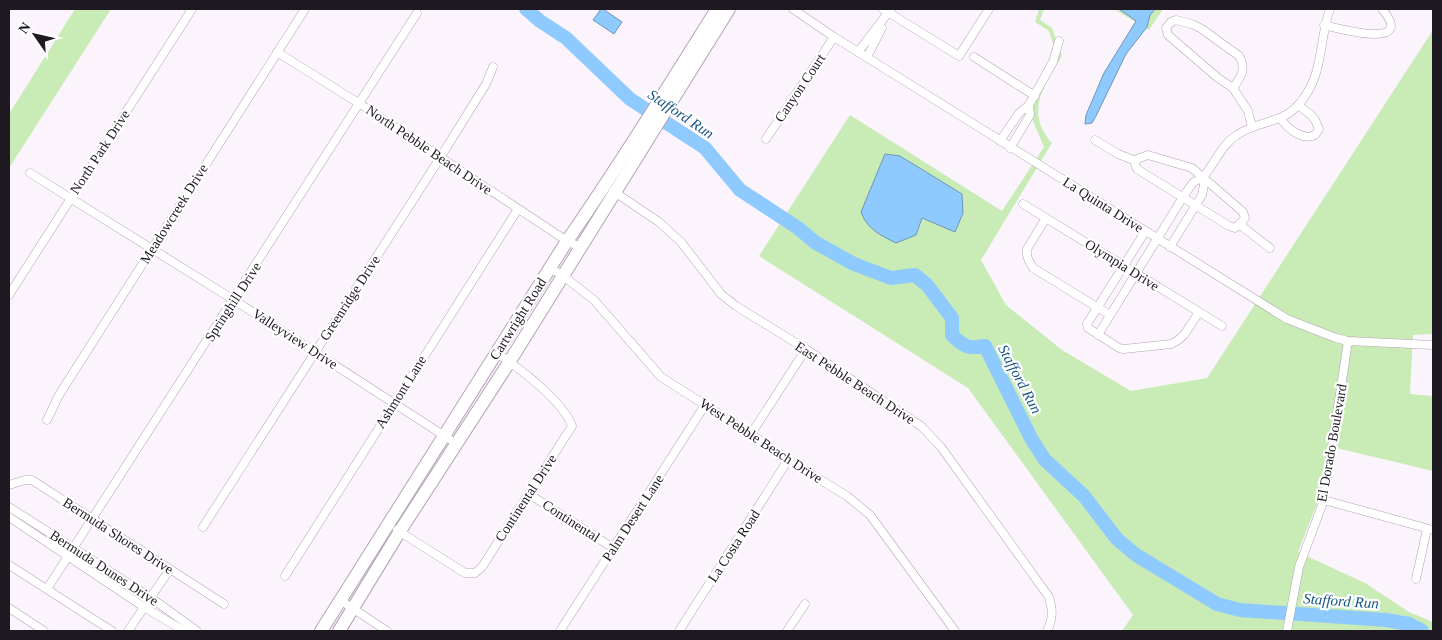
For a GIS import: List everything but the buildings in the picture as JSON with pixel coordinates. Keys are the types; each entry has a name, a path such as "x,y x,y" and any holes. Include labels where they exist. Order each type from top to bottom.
{"main road":[{"name":"Cartwright Road","path":"676,84 717,9"},
{"name":"Cartwright Road","path":"339,631 400,531 510,362 580,247 610,189 676,84 729,9"},
{"name":"Cartwright Road","path":"321,631 567,241 610,189"}],"street":[{"name":"North Park Drive","path":"9,295 192,9"},
{"name":"Meadowcreek Drive","path":"47,420 59,395 305,9"},
{"name":"La Quinta Drive","path":"793,9 1010,148 1287,319 1348,341 1433,345"},
{"path":"888,10 959,56 989,9"},
{"path":"1098,335 1183,197 1195,182 1203,177 1222,149 1238,134 1252,127 1281,119 1298,105 1306,95 1316,73 1324,25 1330,9"},
{"path":"1324,25 1365,34 1386,32 1392,25 1382,9"},
{"path":"858,52 888,10"},
{"path":"867,57 888,10"},
{"name":"Springhill Drive","path":"47,589 94,519 417,13"},
{"path":"1233,88 1244,71 1239,56 1192,24 1176,20 1169,24 1166,28 1168,35 1218,78 1233,88 1248,111 1252,127"},
{"name":"Canyon Court","path":"766,139 834,37"},
{"path":"1000,141 1019,113 1029,106 1053,62 1059,41"},
{"name":"North Pebble Beach Drive","path":"277,52 360,104 567,241 580,247"},
{"path":"974,57 1034,96"},
{"name":"Greenridge Drive","path":"203,527 440,158 486,84 493,67"},
{"path":"1281,119 1285,126 1300,134 1310,137 1316,136 1319,129 1315,120 1298,105"},
{"path":"1010,148 1030,115 1029,106"},
{"path":"1095,140 1118,154 1137,160 1148,155 1192,168 1243,212 1245,218 1235,228 1229,226 1137,169 1135,164 1137,160"},
{"name":"Valleyview Drive","path":"30,173 234,300 457,444"},
{"path":"1170,247 1202,195 1203,177"},
{"name":"East Pebble Beach Drive","path":"610,189 659,222 680,242 721,294 736,306 806,349 921,426 941,447 1049,597 1053,616 1049,628"},
{"name":"Olympia Drive","path":"1023,204 1222,326"},
{"name":"Ashmont Lane","path":"285,576 518,209"},
{"path":"1046,218 1027,249 1028,261 1033,268 1110,315"},
{"path":"1239,224 1270,248"},
{"path":"1145,232 1087,324 1088,328 1119,348 1124,349 1171,344 1184,335 1198,312"},
{"name":"West Pebble Beach Drive","path":"550,268 594,300 661,377 847,496 870,515 955,631"},
{"name":"El Dorado Boulevard","path":"1287,631 1299,567 1324,500 1348,341"},
{"path":"751,434 806,349"},
{"name":"Continental Drive","path":"388,525 465,572 475,573 482,567 529,494 572,426 568,417 551,397 497,353"},
{"name":"Palm Desert Lane","path":"560,631 705,405"},
{"name":"La Costa Road","path":"679,631 788,460"},
{"name":"Bermuda Shores Drive","path":"9,485 32,480 224,604"},
{"name":"Continental","path":"529,494 613,548"},
{"path":"1324,500 1430,530 1416,579"},
{"name":"Bermuda Dunes Drive","path":"9,507 150,597 197,631"},
{"name":"Bermuda Dunes Drive","path":"9,516 144,607 184,631"},
{"path":"9,565 112,631"},
{"path":"128,631 170,568"},
{"path":"340,600 387,631"},
{"path":"787,631 805,604"},
{"path":"9,608 44,631"}],"green space":[{"path":"75,9 111,9 9,168 9,114"},
{"path":"1039,9 1044,9 1040,20 1052,28 1062,56 1044,89 1038,110 1039,121 1052,143 981,260 1006,305 1062,350 1131,391 1207,378 1433,30 1433,334 1413,335 1410,394 1433,396 1433,471 1328,446 1319,499 1298,552 1365,583 1409,612 1433,622 1433,631 1122,631 1133,615 968,388 759,256 850,115 1002,211 1044,147 1033,121 1033,105 1057,55 1049,31 1035,22"},
{"path":"1114,9 1163,9 1149,30"}],"water":[{"path":"601,9 622,22 614,34 593,20"},
{"path":"1119,9 1155,9 1150,15 1147,27 1126,54 1092,123 1085,124 1086,115 1104,73 1136,21"},
{"path":"885,154 900,156 962,194 963,213 955,232 922,218 916,235 896,243 870,227 861,212"}],"waterway":[{"name":"Stafford Run","path":"526,9 566,38 630,99 705,148 740,190 798,228 816,243 854,264 891,278 915,275 927,285 952,318 952,335 967,346 985,346 1032,440 1045,460 1084,496 1117,539 1136,555 1217,604 1240,610 1386,620 1409,624 1422,631"}]}
